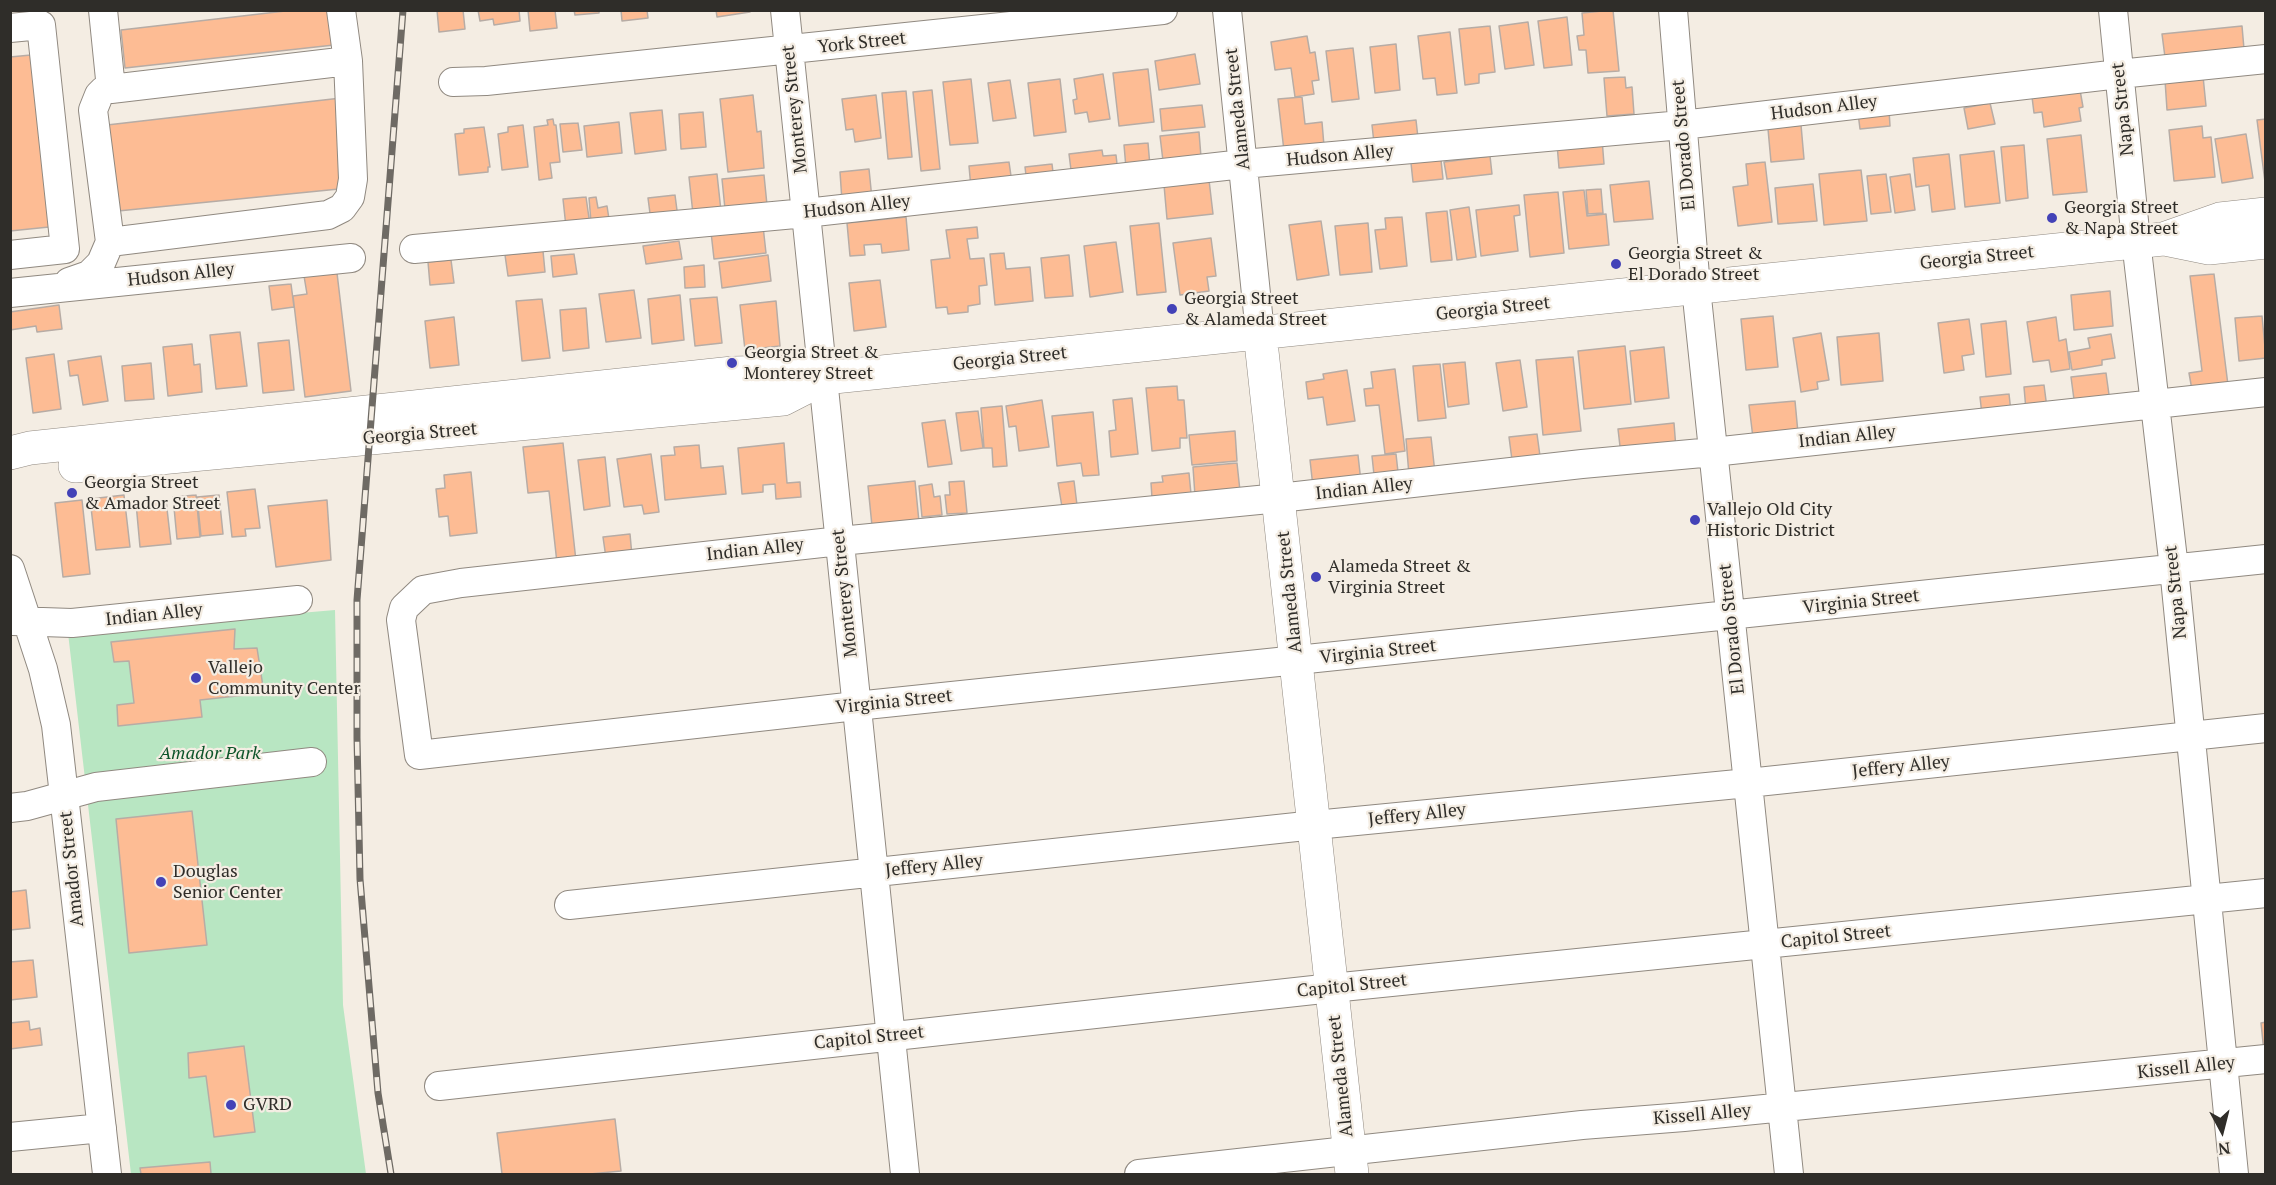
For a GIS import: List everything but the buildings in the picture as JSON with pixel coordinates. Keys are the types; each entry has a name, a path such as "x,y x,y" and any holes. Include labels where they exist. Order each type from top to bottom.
{"main road":[{"name":"Georgia Street","path":"10,453 26,448 733,373 778,372 824,378 2150,240 2220,219 2265,214"},
{"name":"Georgia Street","path":"2150,240 2209,248 2265,242"},
{"name":"Alameda Street","path":"1260,333 1350,1162"},
{"name":"Georgia Street","path":"10,469 23,471 58,468 783,399 824,378"}],"street":[{"path":"103,10 111,88"},
{"path":"110,242 328,215 342,208 350,197 353,179 348,61 341,10"},
{"name":"Monterey Street","path":"785,10 905,1174"},
{"name":"York Street","path":"453,82 486,81 1163,10"},
{"name":"Alameda Street","path":"1227,10 1260,333"},
{"name":"El Dorado Street","path":"1673,10 1696,288 1789,1174"},
{"name":"Napa Street","path":"2113,10 2119,74 2150,240 2156,403 2234,1174"},
{"path":"10,28 41,25 64,249 10,255"},
{"name":"Hudson Alley","path":"414,249 806,213 1243,164 1682,125 2265,59"},
{"path":"53,288 89,275 101,263 110,242 93,110 99,95 104,90 348,61"},
{"name":"Hudson Alley","path":"10,293 351,258"},
{"name":"Indian Alley","path":"419,755 401,620 404,608 423,590 461,583 840,541 1279,498 2265,392"},
{"name":"Virginia Street","path":"419,755 856,706 2265,559"},
{"name":"Amador Street","path":"10,569 20,622 43,669 56,725 106,1174"},
{"name":"Indian Alley","path":"20,622 72,623 298,600"},
{"name":"Jeffery Alley","path":"569,905 1315,825 1748,783 2265,728"},
{"path":"10,808 27,806 96,787 312,762"},
{"name":"Capitol Street","path":"439,1086 1332,988 2265,893"},
{"name":"Kissell Alley","path":"1139,1174 1350,1162 1582,1125 2265,1059"},
{"path":"10,1137 102,1128"}],"green space":[{"name":"Amador Park","path":"335,610 343,1005 366,1174 131,1174 68,633"}],"railway":[{"path":"391,1174 378,1093 360,879 357,600 403,10"}],"place":[{"name":"Georgia Street & Napa Street","path":"2052,218"},
{"name":"Georgia Street & El Dorado Street","path":"1616,264"},
{"name":"Georgia Street & Alameda Street","path":"1172,309"},
{"name":"Georgia Street & Monterey Street","path":"732,363"},
{"name":"Georgia Street & Amador Street","path":"72,493"},
{"name":"Vallejo Old City Historic District","path":"1695,520"},
{"name":"Alameda Street & Virginia Street","path":"1316,577"},
{"name":"Vallejo Community Center","path":"196,678"},
{"name":"Douglas Senior Center","path":"161,882"},
{"name":"GVRD","path":"231,1105"}]}
